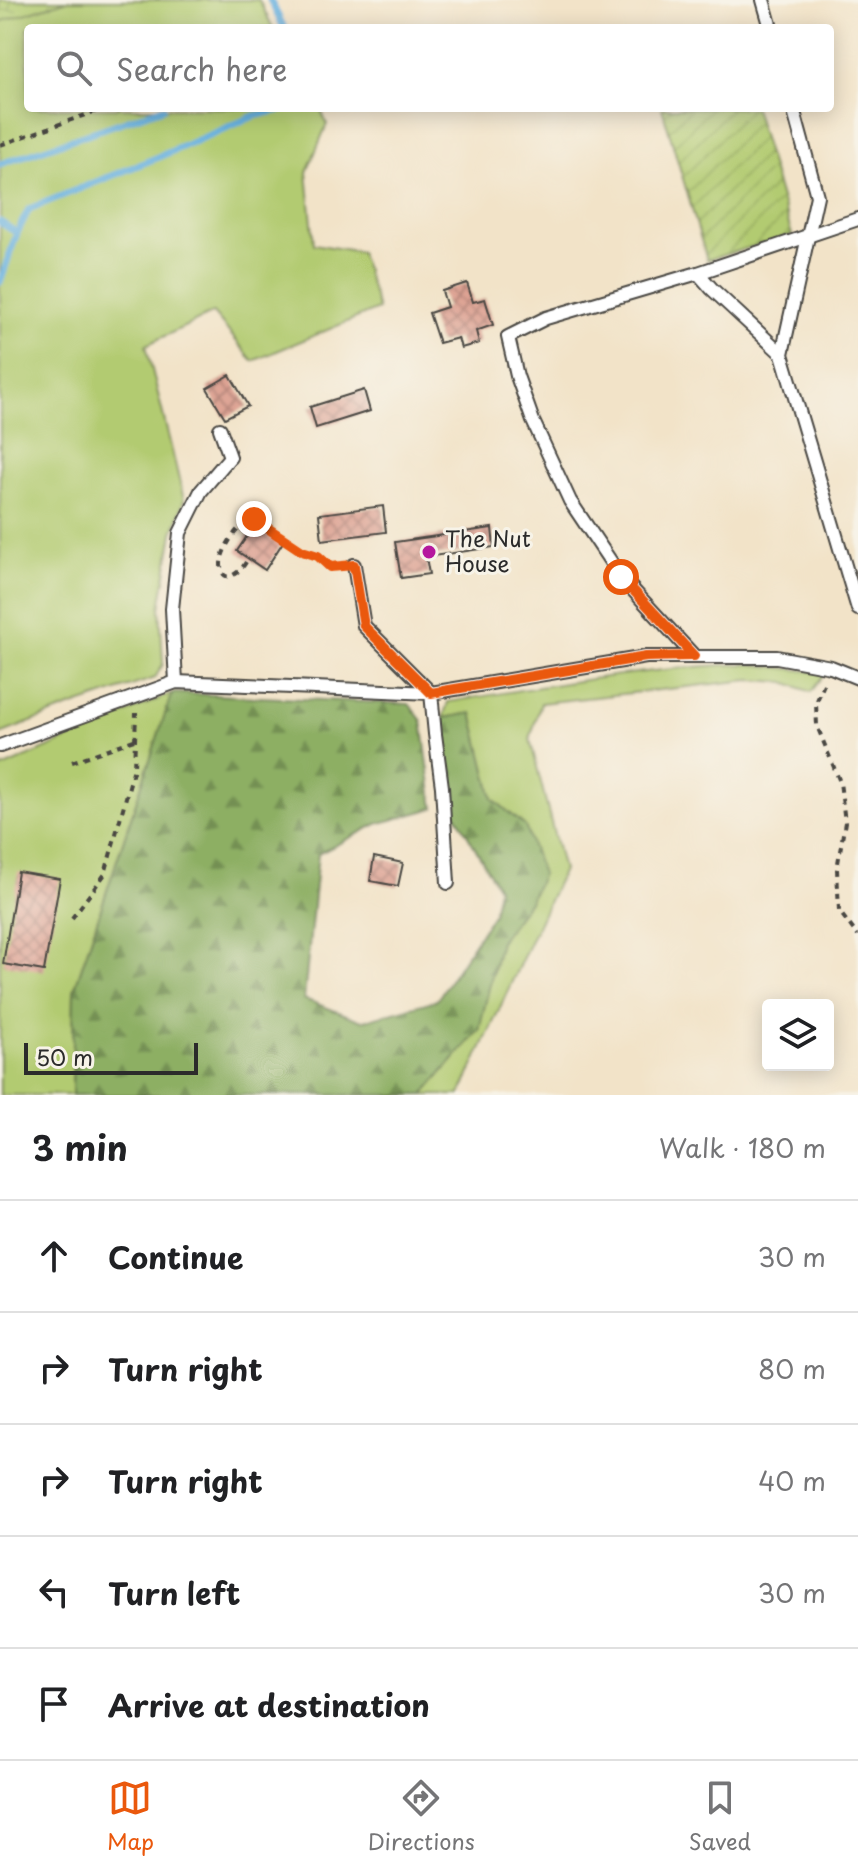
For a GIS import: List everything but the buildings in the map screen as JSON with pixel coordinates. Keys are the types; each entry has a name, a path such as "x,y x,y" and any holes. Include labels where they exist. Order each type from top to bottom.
{"lane":[{"path":"763,0 770,24"},
{"path":"794,112 817,196 782,354 858,609"},
{"path":"694,656 621,577 570,501 533,421 517,376 508,337 546,318 698,273 858,219"},
{"path":"698,273 782,354"},
{"path":"176,682 172,609 180,533 201,491 230,457 220,429"},
{"path":"354,565 364,626 431,693 442,787 448,883"},
{"path":"0,746 176,682 431,693 646,657 694,656 777,657 831,667 858,678"}],"path":[{"path":"0,145 94,112"},
{"path":"246,562 239,573 233,576 223,574 221,563 226,546 241,525 254,519 302,551 318,556 330,567 354,565"},
{"path":"831,667 816,703 817,726 840,782 845,822 837,869 839,911 858,936"},
{"path":"72,918 105,874 134,768 136,695"},
{"path":"72,762 134,740"}],"green space":[{"path":"0,0 259,0 271,24 24,24 24,112 322,112 327,124 307,172 314,244 360,252 378,309 253,361 213,313 146,345 184,500 173,533 160,608 163,664 155,678 0,734"},
{"path":"0,0 68,0 0,22"},
{"path":"663,112 755,112 792,235 707,260"},
{"path":"749,664 825,673 811,692 785,682 750,680 541,703 530,739 563,870 460,1095 423,1095 479,1030 500,941 530,900 525,826 493,799 472,714 443,718 448,702 635,673"},
{"path":"172,693 74,991 72,1095 0,1095 0,769"},
{"path":"172,693 409,704 422,721 434,808 377,824 318,854 304,999 362,1021 437,1000 493,914 498,888 454,811 443,718 472,713 493,799 525,826 542,874 530,900 500,941 479,1030 423,1095 72,1095 74,991"}],"waterway":[{"path":"270,0 282,24"},
{"path":"0,164 151,112"},
{"path":"0,282 29,209 254,116 271,112"},
{"path":"0,222 17,233"}],"place":[{"name":"The Nut House","path":"429,552"}],"route":[{"path":"254,519 302,551 318,556 330,567 354,565 364,626 431,693 646,657 694,656 621,577"}]}
